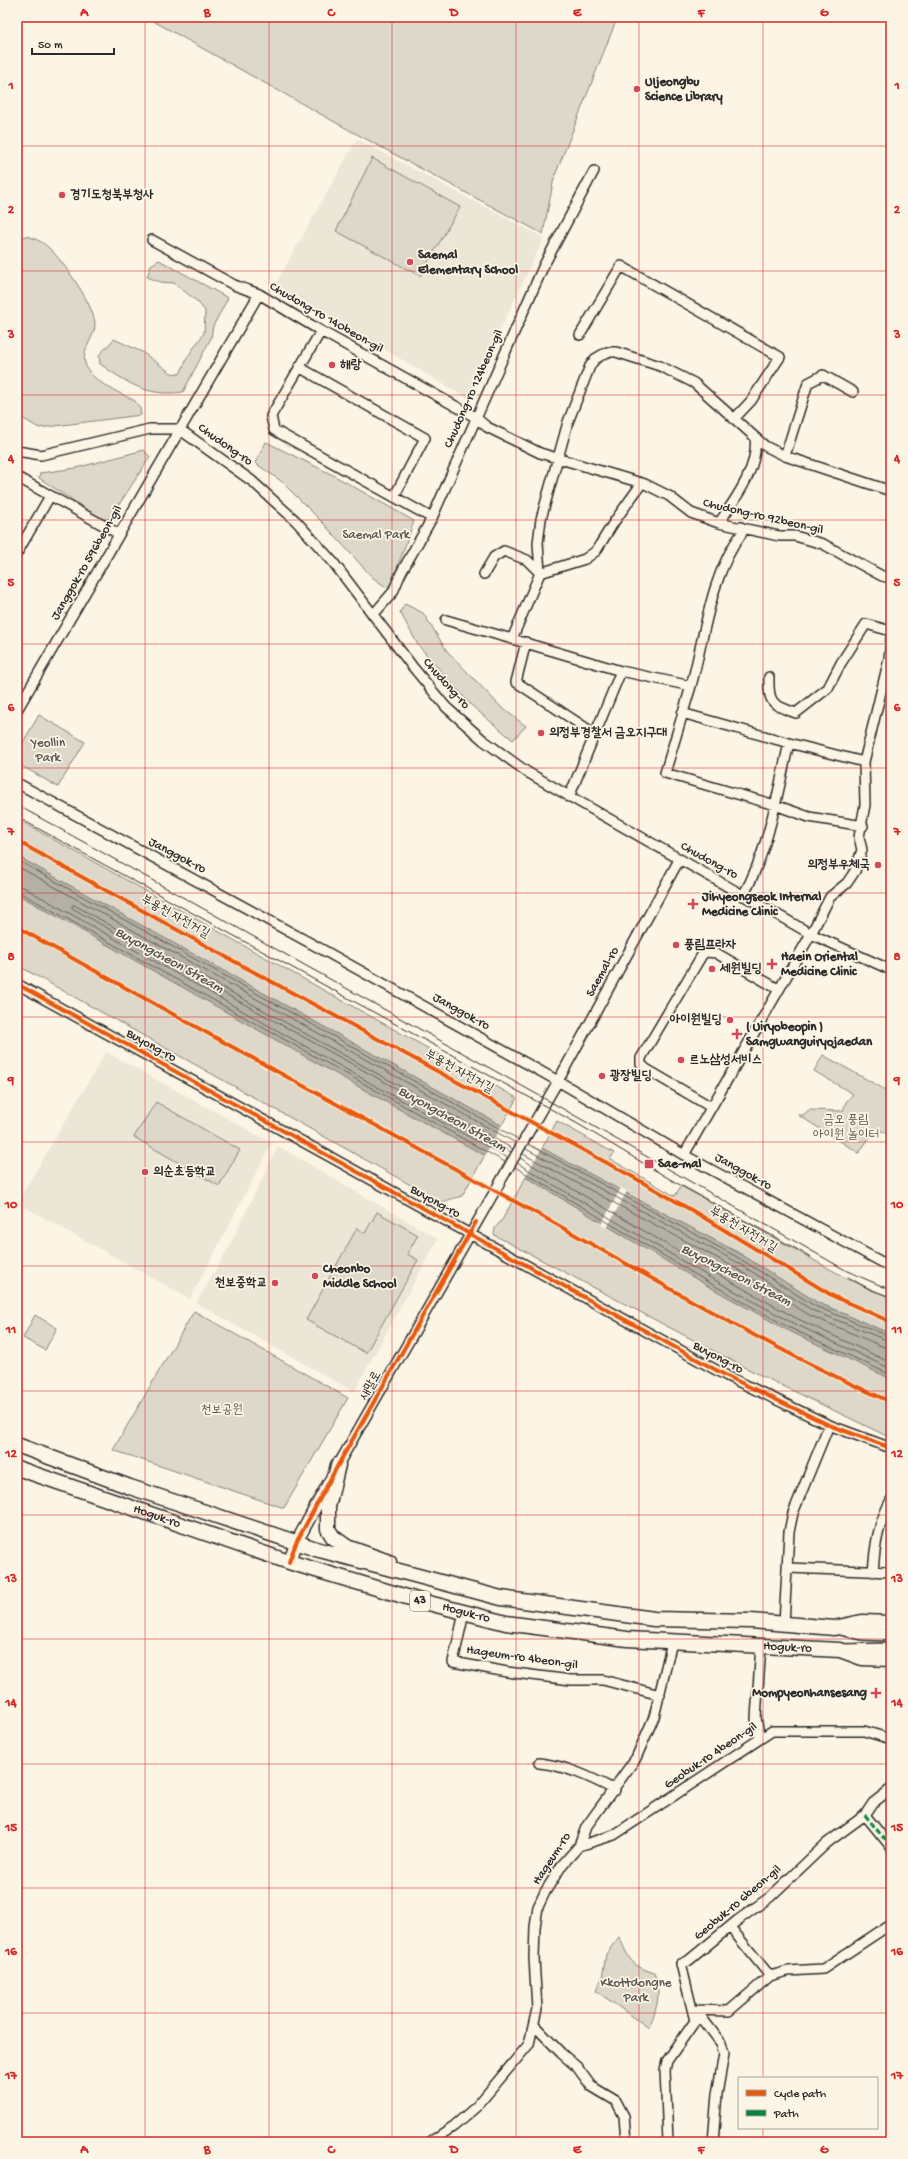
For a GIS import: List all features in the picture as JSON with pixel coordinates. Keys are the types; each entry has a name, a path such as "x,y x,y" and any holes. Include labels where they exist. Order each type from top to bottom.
{"main road":[{"name":"Hoguk-ro","path":"17,1445 130,1487 296,1543 351,1560 501,1598 654,1619 751,1621 834,1628 862,1622 891,1623"},
{"path":"338,1465 327,1521 328,1529 333,1537 347,1547 436,1581"},
{"name":"Hoguk-ro","path":"17,1468 289,1562 464,1613 553,1631 627,1639 840,1650 862,1658 891,1659"}],"street":[{"name":"Chudong-ro 124beon-gil","path":"374,615 393,592 401,573 432,518 544,265 594,171"},
{"path":"152,240 234,285 259,294"},
{"path":"580,335 621,266 780,357 751,401 734,419"},
{"name":"Chudong-ro 140beon-gil","path":"180,429 259,294 321,331 475,418"},
{"path":"321,331 271,416 274,430 432,518"},
{"path":"512,639 540,573 538,543 541,519 557,458 575,401 595,358 607,352 616,352 675,372 694,383 765,446 785,456 891,491"},
{"path":"299,367 425,438 394,497"},
{"path":"785,456 808,383 823,375 853,392"},
{"name":"Chudong-ro 92beon-gil","path":"475,418 487,427 523,446 557,458 642,483 669,496 691,513 719,523 780,536 795,536 823,544 882,576 891,578"},
{"name":"Chudong-ro","path":"17,451 41,455 150,430 180,429 252,481 296,521 333,562 446,707 483,740 527,772 679,860 811,934 891,970"},
{"name":"Janggok-ro 596beon-gil","path":"17,710 180,429"},
{"path":"719,523 742,491 756,451 755,437"},
{"path":"17,477 119,534"},
{"path":"540,573 584,559 596,551 614,522 642,483"},
{"path":"17,553 50,496"},
{"path":"741,527 742,533 730,550 721,570 691,686 665,773 775,805 809,817 863,826"},
{"path":"484,574 494,557 504,551 527,560 540,573"},
{"path":"446,620 526,642 621,671 691,686"},
{"path":"769,677 768,694 776,706 796,713 828,688 841,663 866,624 891,631"},
{"path":"684,1155 778,989 811,934 830,896 847,883 855,871 862,850 859,837 863,826 865,805 864,762 889,659 891,639"},
{"path":"526,642 516,682 595,734"},
{"path":"569,797 621,671"},
{"path":"682,713 864,762"},
{"path":"743,896 756,873 769,833 789,743"},
{"name":"Janggok-ro","path":"17,783 280,926 558,1081 684,1155 891,1267"},
{"name":"Saemal-ro","path":"476,1222 558,1081 679,860"},
{"path":"711,1107 646,1069 641,1064 642,1058 702,955 706,952 716,953 778,989"},
{"name":"Buyong-ro","path":"17,984 727,1376 829,1425 891,1448"},
{"name":"새말로","path":"289,1562 296,1543 338,1465 476,1222"},
{"path":"784,1624 789,1532 793,1512 829,1425"},
{"path":"873,1572 875,1543 879,1526 891,1500"},
{"path":"788,1568 891,1572"},
{"name":"Hageum-ro 4beon-gil","path":"464,1613 453,1662 507,1672 571,1680 603,1680 660,1695"},
{"name":"Hoguk-ro","path":"834,1628 862,1634 891,1635"},
{"name":"Hageum-ro","path":"436,2141 477,2106 529,2044 537,2009 534,1958 535,1927 538,1907 544,1892 562,1865 579,1846 586,1827 615,1790 636,1758 654,1716 672,1642"},
{"path":"760,1738 756,1718 761,1645"},
{"name":"Hoguk-ro","path":"840,1650 891,1650"},
{"name":"Geobuk-ro 4beon-gil","path":"579,1846 614,1836 772,1731 864,1731 891,1739"},
{"path":"539,1763 554,1764 581,1772 615,1790"},
{"name":"Geobuk-ro 6beon-gil","path":"696,2021 681,1964 688,1961 770,1897 827,1843 865,1815 873,1803 891,1788"},
{"path":"865,1815 891,1847"},
{"path":"692,2010 730,2011 770,1976 788,1971 823,1969 891,1924"},
{"path":"730,1927 770,1976"},
{"path":"668,2142 665,2070 667,2061 696,2021 702,2018 721,2043 724,2054 717,2094 713,2142"},
{"path":"534,2026 561,2054 577,2067 591,2086 616,2101 624,2116 626,2142"}],"shaded area":[{"name":"Saemal Elementary School","path":"357,139 544,238 467,398 275,285"},
{"name":"의순초등학교","path":"106,1052 272,1143 190,1299 17,1203"},
{"name":"Cheonbo Middle School","path":"278,1146 438,1239 354,1392 196,1303 228,1249"}],"green space":[{"path":"146,17 616,17 616,21 554,178 543,234 351,131"},
{"path":"372,158 460,207 420,276 336,231"},
{"path":"24,236 40,241 53,252 65,266 89,306 93,315 95,328 84,358 88,370 106,386 135,401 140,408 141,415 39,428 17,415 17,241"},
{"path":"159,260 228,298 213,326 211,338 183,392 158,392 138,387 129,383 100,364 99,355 114,339 142,352 171,373 180,374 187,358 204,333 205,311 198,302 174,283 160,282 147,277 151,265"},
{"name":"Saemal Park","path":"266,442 333,475 414,521 392,582 387,588 372,577 323,523 281,481 255,463"},
{"path":"144,450 150,457 109,520 101,519 39,478 40,473 76,468"},
{"path":"405,604 423,613 447,651 502,708 526,726 513,740 472,706 418,645 400,612"},
{"name":"Yeollin Park","path":"39,715 85,742 58,787 22,766 17,752"},
{"path":"17,819 517,1098 462,1196 441,1202 17,965"},
{"name":"금오 풍림 아이원 놀이터","path":"823,1055 891,1093 891,1136 876,1128 859,1153 798,1115 803,1115 809,1110 843,1111 846,1102 853,1094 814,1071"},
{"path":"156,1102 240,1150 219,1186 134,1137"},
{"path":"557,1121 614,1153 610,1159 675,1196 681,1186 846,1278 891,1298 891,1438 754,1372 494,1235 495,1228 502,1220"},
{"path":"377,1212 418,1235 407,1254 418,1260 366,1353 306,1320 357,1228 365,1233"},
{"name":"천보공원","path":"194,1311 348,1398 284,1508 113,1450"},
{"path":"35,1315 57,1328 45,1350 23,1338"},
{"name":"Kkottdongne Park","path":"619,1937 631,1960 639,1967 654,1973 658,1988 658,2001 649,2028 596,1991 602,1978 606,1954"}],"water":[{"name":"Buyongcheon Stream","path":"17,856 562,1159 739,1253 817,1302 891,1334 891,1379 787,1330 706,1285 534,1182 384,1101 17,894"}],"pier":[{"path":"503,1123 543,1146 524,1179 484,1157"},
{"path":"621,1188 627,1191 607,1228 601,1225"}],"tram line":[{"path":"17,805 558,1106 847,1271 891,1290"},
{"path":"17,817 578,1124 673,1181 811,1257"},
{"path":"848,1277 869,1289 891,1297"}],"marked path":[{"path":"865,1815 891,1847"}],"cycle path":[{"name":"부용천 자전거길","path":"17,841 228,958 633,1177 693,1211 833,1296 891,1322"},
{"path":"17,927 757,1336 891,1402"},
{"path":"17,984 727,1376 829,1425 891,1448"},
{"path":"289,1562 296,1543 338,1465 476,1222"}],"place":[{"name":"UIjeongbu Science Library","path":"637,89"},
{"name":"경기도청북부청사","path":"62,195"},
{"name":"Saemal Elementary School","path":"410,262"},
{"name":"해랑","path":"332,365"},
{"name":"의정부경찰서 금오지구대","path":"541,733"},
{"name":"의정부우체국","path":"878,865"},
{"name":"Jihyeongseok Internal Medicine Clinic","path":"693,904"},
{"name":"풍림프라자","path":"676,945"},
{"name":"Haein Oriental Medicine Clinic","path":"772,964"},
{"name":"세원빌딩","path":"712,969"},
{"name":"아이원빌딩","path":"730,1020"},
{"name":"( Uiryobeopin ) Samgwanguiryojaedan","path":"737,1034"},
{"name":"르노삼성서비스","path":"681,1060"},
{"name":"광장빌딩","path":"602,1076"},
{"name":"Sae-mal","path":"649,1164"},
{"name":"의순초등학교","path":"145,1172"},
{"name":"Cheonbo Middle School","path":"315,1276"},
{"name":"천보중학교","path":"275,1283"},
{"name":"Mompyeonhansesang","path":"876,1693"}]}
